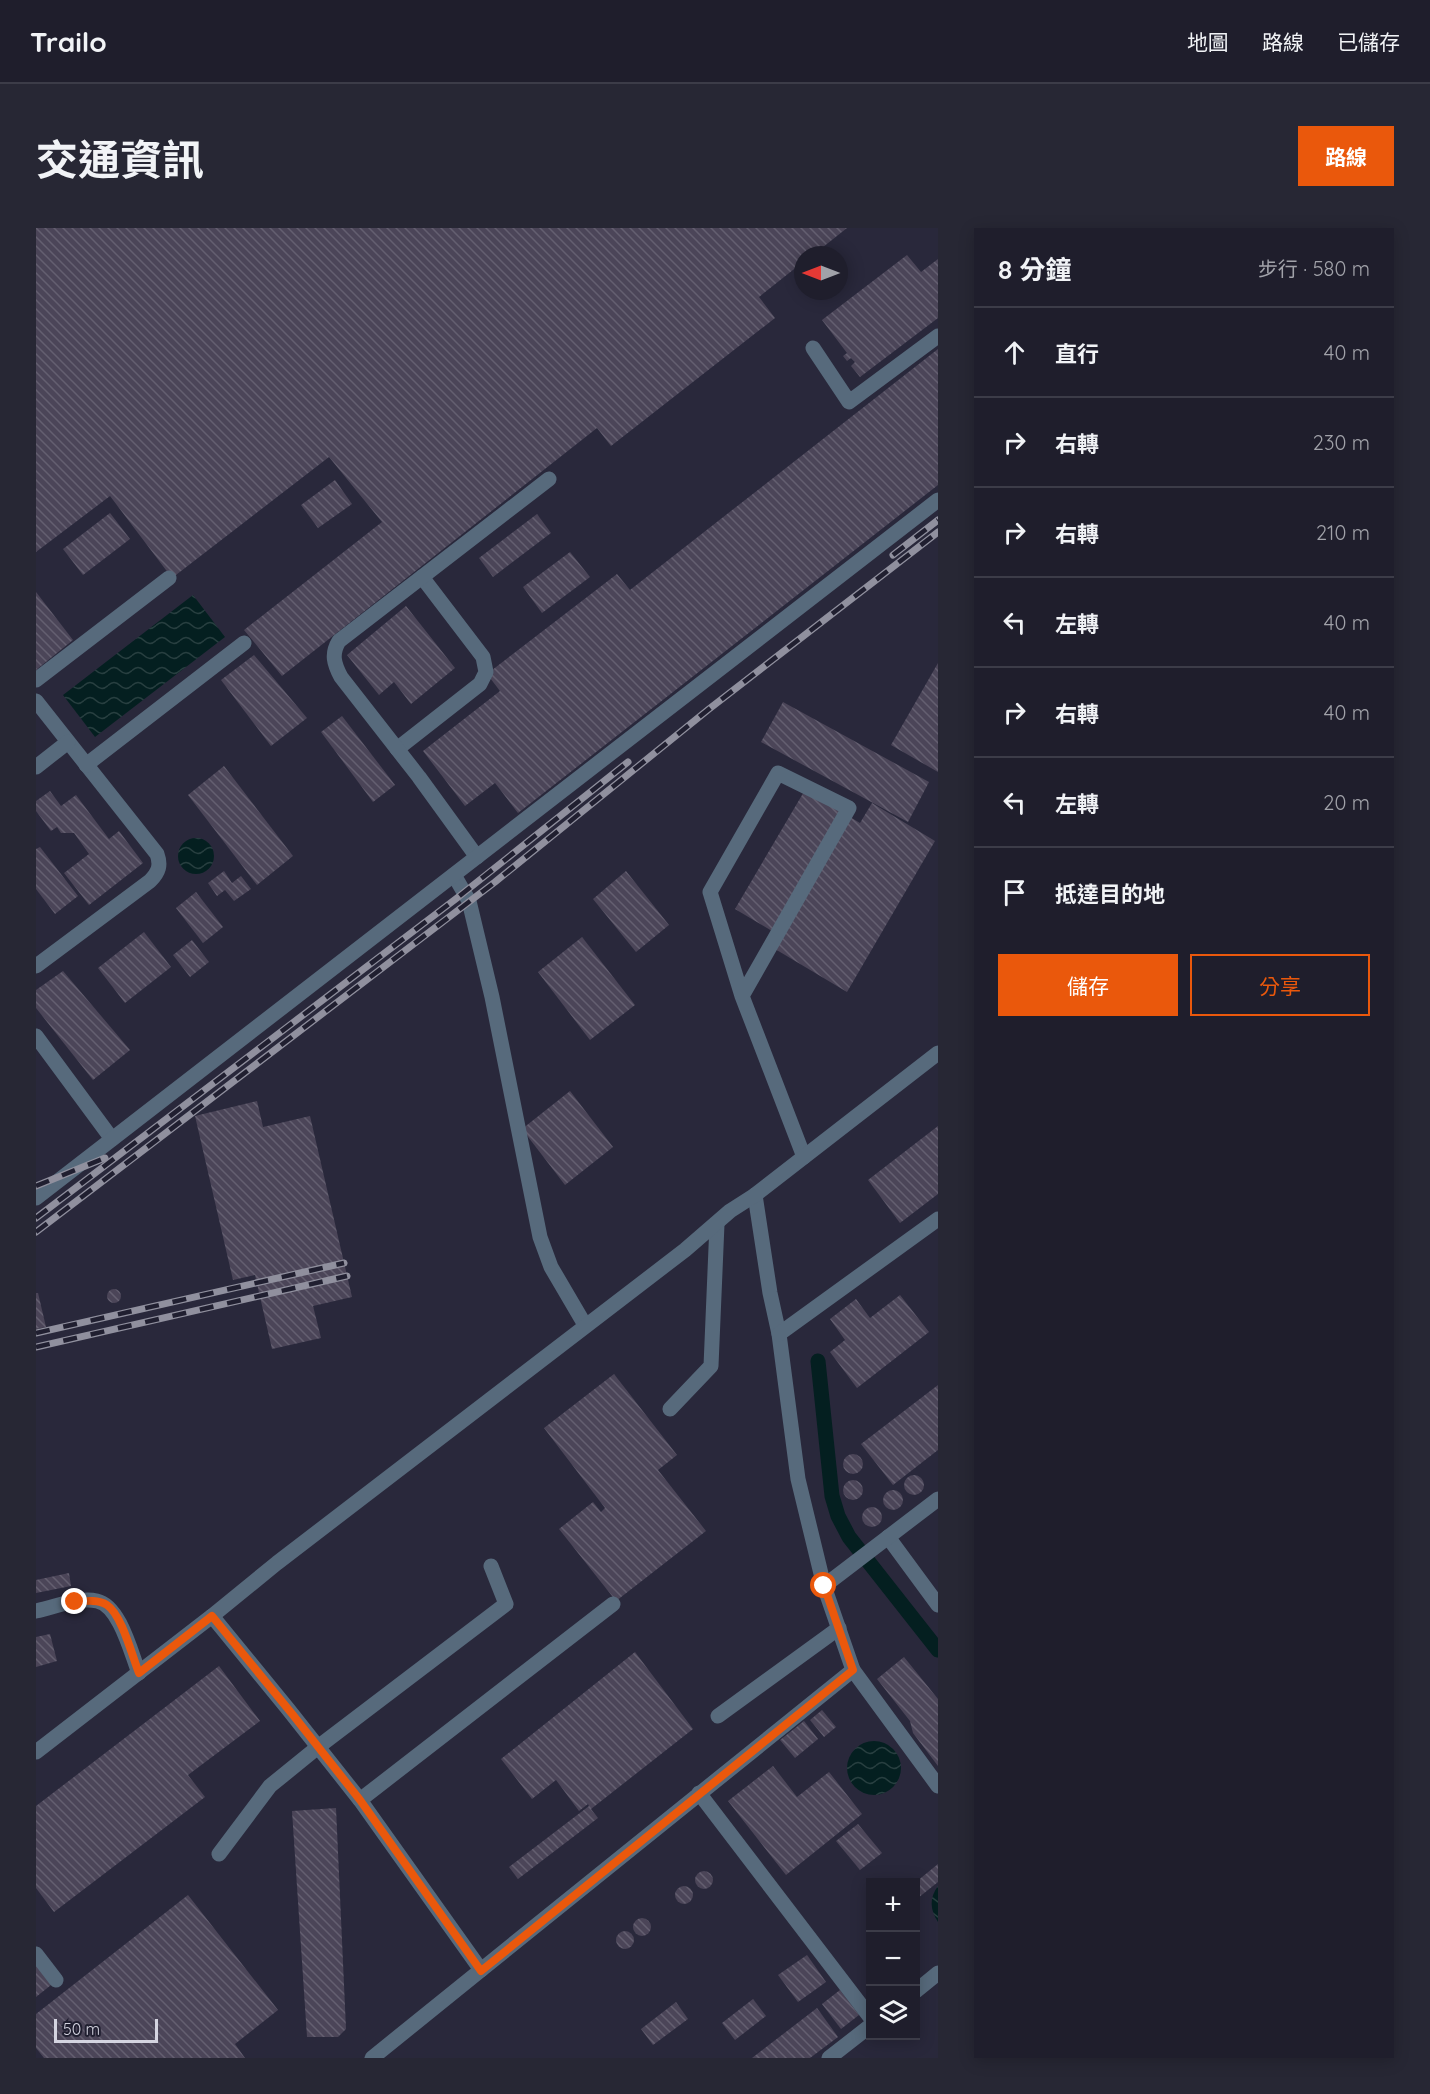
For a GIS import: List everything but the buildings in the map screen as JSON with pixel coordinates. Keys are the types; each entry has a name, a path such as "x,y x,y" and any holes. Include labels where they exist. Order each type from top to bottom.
{"lane":[{"path":"813,348 849,402 938,336"},
{"path":"477,857 341,677 333,658 334,648 339,641 549,479"},
{"path":"36,1198 938,500"},
{"path":"397,749 480,684 486,672 483,657 422,577"},
{"path":"36,680 169,578"},
{"path":"86,765 244,643"},
{"path":"36,701 157,854 159,868 150,881 36,966"},
{"path":"36,767 68,742"},
{"path":"741,996 849,808 778,773 710,892 741,996 804,1157"},
{"path":"454,875 469,902 492,997 540,1237 551,1268 585,1325"},
{"path":"36,1036 112,1139"},
{"path":"36,1752 717,1224 730,1211 755,1195 938,1053"},
{"path":"755,1195 770,1293 779,1334 798,1479 824,1586 853,1670 938,1786"},
{"path":"779,1334 938,1219"},
{"path":"670,1409 711,1366 717,1224"},
{"path":"824,1586 938,1499"},
{"path":"888,1538 938,1605"},
{"path":"219,1854 270,1786 506,1604 491,1566"},
{"path":"36,1611 86,1601 98,1601 108,1605 115,1614 139,1673"},
{"path":"360,1800 613,1604"},
{"path":"212,1616 360,1800 481,1971"},
{"path":"718,1716 838,1629"},
{"path":"372,2058 853,1670"},
{"path":"699,1793 866,2012"},
{"path":"36,1954 56,1980"},
{"path":"920,1987 938,1973"},
{"path":"829,2058 866,2029"}],"water":[{"path":"193,595 225,637 95,737 63,695"},
{"path":"196,838 209,843 214,856 209,869 196,874 183,869 178,856 183,843"},
{"path":"874,1741 884,1743 893,1749 899,1758 901,1768 899,1778 893,1787 884,1793 874,1795 864,1793 855,1787 849,1778 847,1768 849,1758 855,1749 864,1743"},
{"path":"938,1886 938,1922 933,1913 932,1904 933,1895"}],"waterway":[{"path":"818,1361 832,1496 838,1516 849,1537 938,1650"}],"railway":[{"path":"893,555 938,520"},
{"path":"36,1232 495,882 709,709 938,532"},
{"path":"36,1218 457,898 628,762"},
{"path":"36,1186 105,1158"},
{"path":"36,1333 344,1263"},
{"path":"36,1347 347,1276"}],"route":[{"path":"75,1602 98,1601 108,1605 115,1614 139,1673 212,1616 360,1800 481,1971 853,1670 824,1586"}]}
